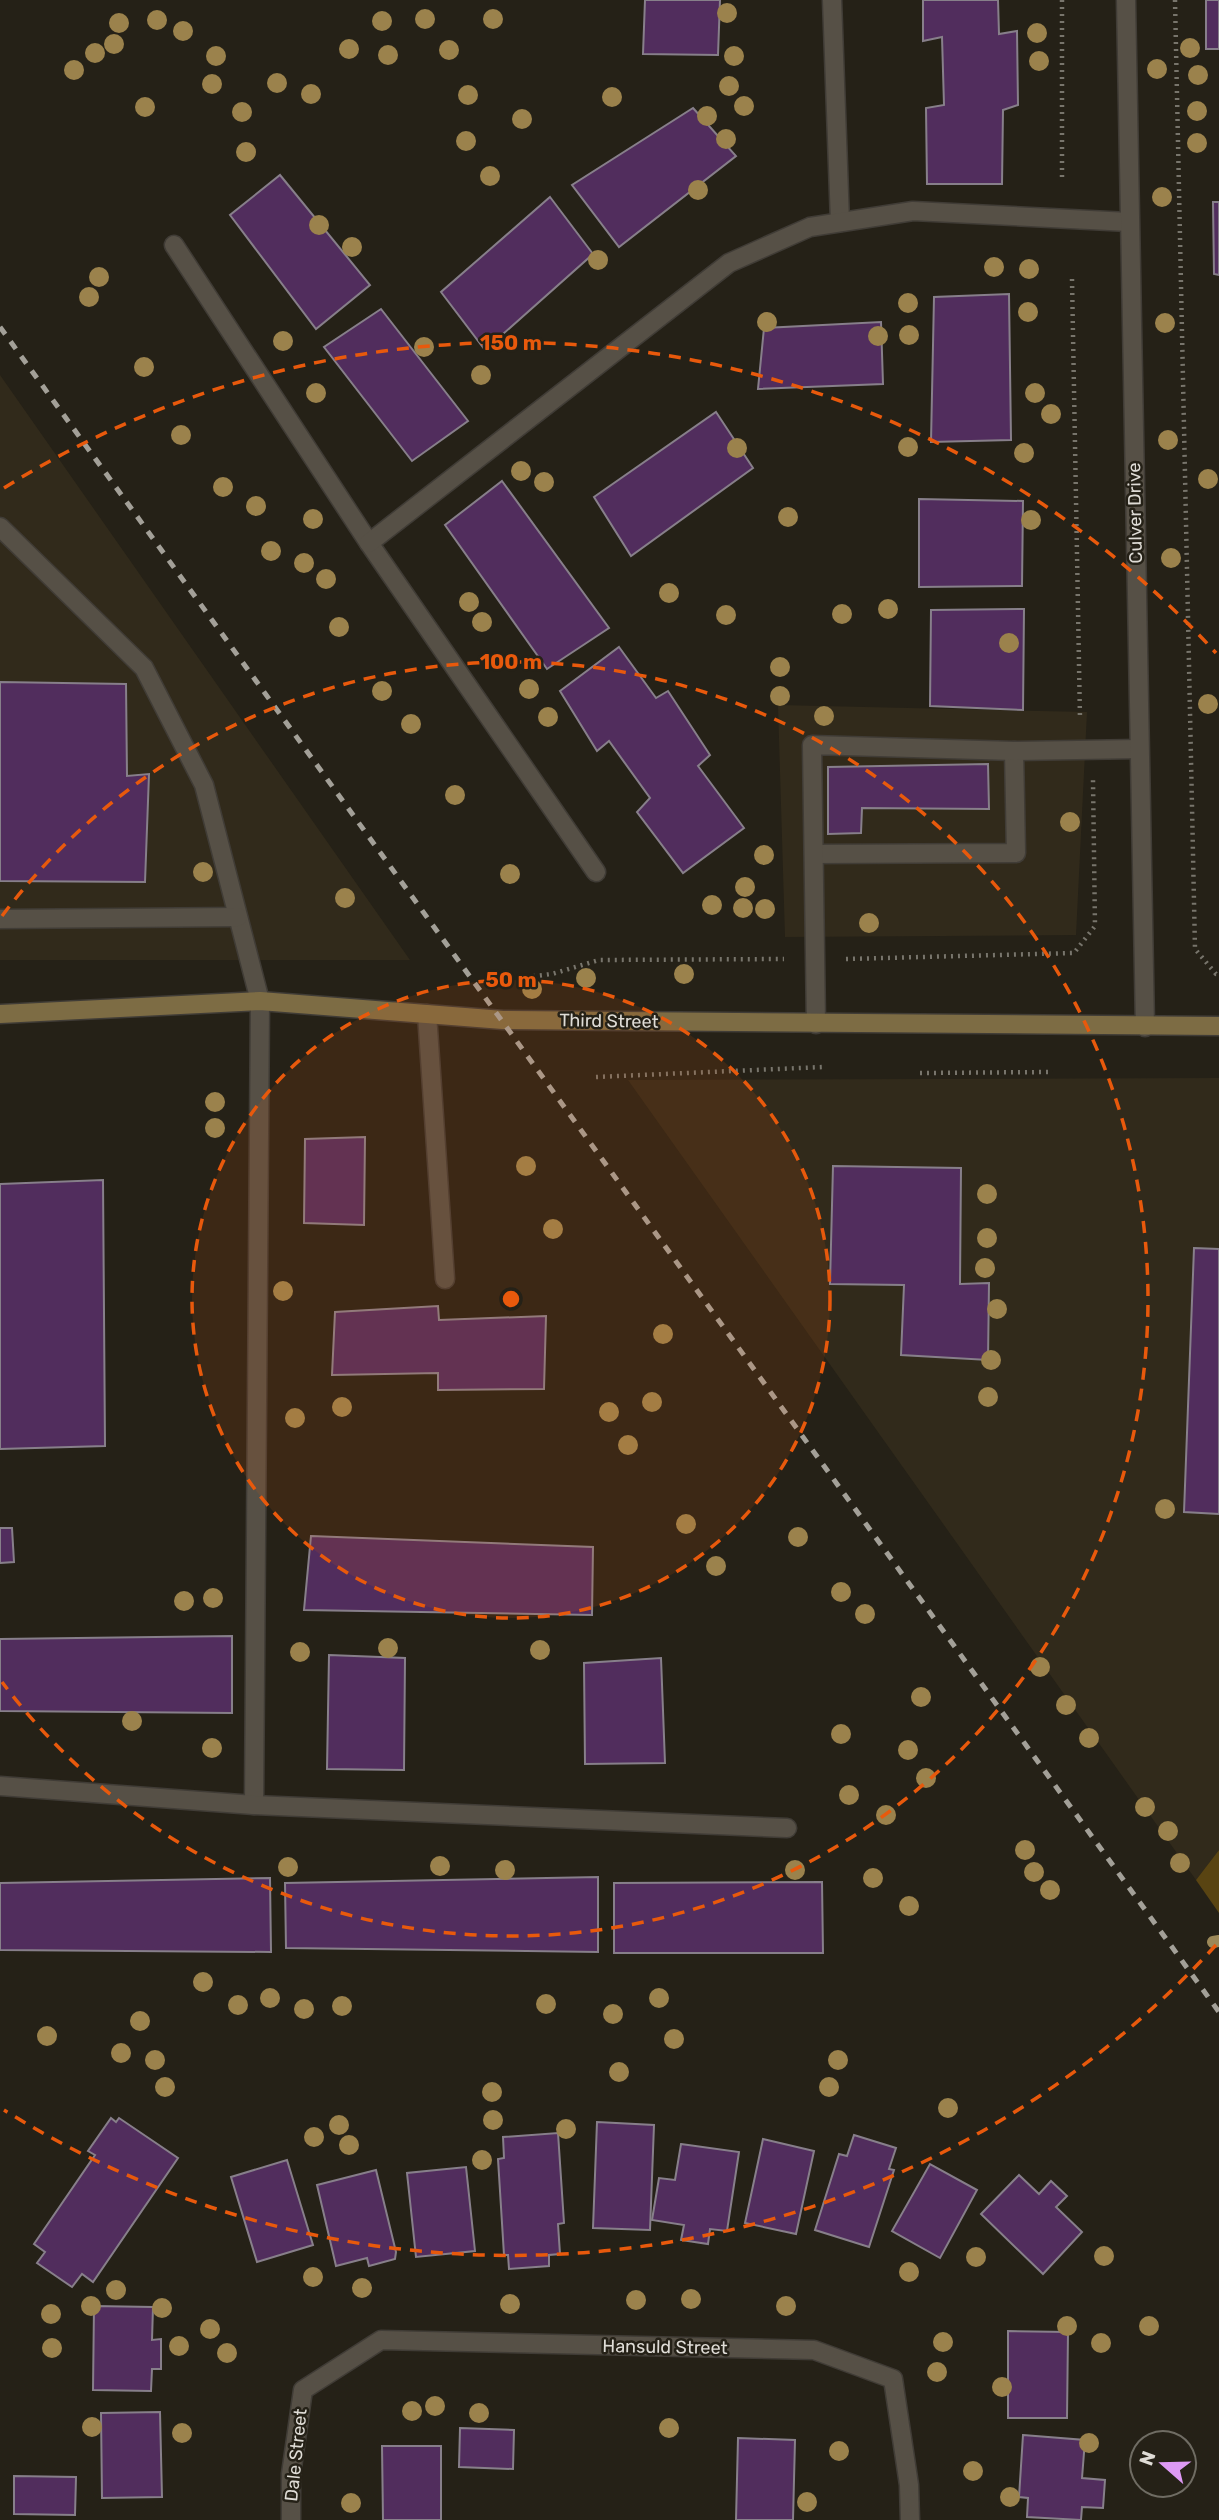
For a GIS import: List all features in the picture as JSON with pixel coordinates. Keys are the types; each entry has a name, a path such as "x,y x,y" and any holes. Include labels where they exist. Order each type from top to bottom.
{"street":[{"path":"832,0 840,222"},
{"name":"Culver Drive","path":"1126,0 1144,1027"},
{"path":"369,543 729,263 810,227 913,211 1129,222"},
{"path":"174,245 369,543 596,872"},
{"path":"0,527 144,668 204,785 260,1001 254,1805"},
{"path":"816,1024 812,745 1014,751 1139,749"},
{"path":"814,854 1016,853 1014,751"},
{"path":"0,919 238,917"},
{"name":"Third Street","path":"0,1014 260,1001 503,1020 1219,1026"},
{"path":"427,1014 445,1279"},
{"path":"0,1786 254,1805 787,1829"},
{"name":"Hansuld Street","path":"303,2390 381,2340 814,2350 893,2379 909,2485 910,2520"},
{"name":"Dale Street","path":"291,2520 291,2474 303,2390"}],"path":[{"path":"1062,0 1062,177"},
{"path":"1175,0 1195,949 1216,974 1219,974"},
{"path":"1072,279 1080,719"},
{"path":"838,959 1074,953 1095,926 1093,772"},
{"path":"526,977 552,974 599,960 789,959"},
{"path":"596,1077 823,1067"},
{"path":"920,1073 1053,1072"}],"shaded area":[{"path":"0,375 410,960 0,960"},
{"path":"778,705 1087,712 1076,935 785,937"},
{"path":"1219,1078 1219,1850 1196,1880 628,1080"},
{"path":"1219,1850 1219,1913 1196,1880"}],"building":[{"path":"645,0 720,0 718,55 643,54"},
{"path":"923,0 998,0 999,34 1017,31 1018,105 1003,110 1002,184 927,184 926,108 944,105 942,37 923,41"},
{"path":"1206,0 1219,0 1219,49 1206,49"},
{"path":"693,108 736,156 619,247 572,185"},
{"path":"280,175 370,285 316,329 230,215"},
{"path":"550,197 593,254 485,350 441,292"},
{"path":"1213,202 1219,202 1219,275 1214,274"},
{"path":"1009,294 1011,440 931,442 934,297"},
{"path":"381,309 468,421 412,461 324,347"},
{"path":"881,322 883,384 758,389 764,328"},
{"path":"716,412 753,468 631,556 594,497"},
{"path":"502,481 609,628 547,669 445,525"},
{"path":"919,499 1023,501 1022,586 919,587"},
{"path":"1024,609 1023,710 930,706 931,610"},
{"path":"619,647 656,698 668,691 710,755 698,766 744,828 683,873 637,812 650,798 609,741 597,751 560,691"},
{"path":"0,682 126,684 127,776 149,774 145,882 0,881"},
{"path":"988,764 989,809 862,808 861,833 828,834 828,767"},
{"path":"365,1137 364,1225 304,1223 305,1139"},
{"path":"833,1166 961,1168 960,1284 989,1283 988,1360 901,1355 904,1285 830,1284"},
{"path":"103,1180 105,1446 0,1449 0,1184"},
{"path":"1194,1248 1219,1249 1219,1514 1184,1512"},
{"path":"438,1306 439,1320 546,1316 544,1389 438,1390 438,1373 332,1375 335,1312"},
{"path":"0,1528 12,1528 14,1562 0,1563"},
{"path":"311,1536 593,1547 592,1615 304,1610"},
{"path":"232,1636 232,1713 0,1711 0,1639"},
{"path":"329,1655 405,1658 404,1770 327,1769"},
{"path":"661,1658 665,1763 585,1764 584,1663"},
{"path":"598,1877 598,1952 286,1948 285,1883"},
{"path":"270,1878 271,1952 0,1950 0,1883"},
{"path":"822,1882 823,1953 614,1953 614,1883"},
{"path":"111,2118 116,2122 119,2118 178,2158 93,2282 82,2274 72,2287 37,2263 45,2252 34,2244 95,2155 88,2151"},
{"path":"597,2122 654,2125 650,2230 593,2228"},
{"path":"558,2133 564,2223 558,2224 560,2254 549,2255 549,2266 509,2269 508,2255 504,2255 498,2159 504,2158 503,2137"},
{"path":"854,2135 896,2148 889,2169 894,2170 869,2247 815,2230 839,2154 847,2156"},
{"path":"763,2139 814,2151 796,2234 745,2223"},
{"path":"681,2144 739,2152 727,2231 710,2229 708,2244 681,2240 684,2225 652,2220 659,2178 675,2180"},
{"path":"287,2160 313,2245 257,2262 231,2177"},
{"path":"930,2164 977,2190 940,2258 892,2231"},
{"path":"466,2167 475,2251 416,2257 407,2173"},
{"path":"376,2170 396,2252 395,2259 369,2266 367,2258 336,2266 317,2185"},
{"path":"1019,2175 1039,2194 1051,2181 1067,2196 1056,2207 1082,2232 1043,2274 981,2214"},
{"path":"94,2306 153,2307 152,2340 161,2339 161,2369 152,2369 151,2391 93,2390"},
{"path":"1008,2331 1068,2332 1067,2418 1008,2418"},
{"path":"160,2412 162,2497 102,2498 101,2413"},
{"path":"460,2428 514,2430 513,2469 459,2467"},
{"path":"1023,2435 1085,2440 1082,2478 1105,2480 1103,2508 1082,2507 1081,2520 1027,2517 1028,2498 1019,2497"},
{"path":"738,2438 795,2440 793,2520 736,2520"},
{"path":"382,2446 441,2446 441,2520 383,2520"},
{"path":"14,2476 76,2477 75,2515 14,2514"}],"waterway":[{"path":"1213,1942 1219,1941"}],"railway":[{"path":"0,327 1219,2012"}]}
